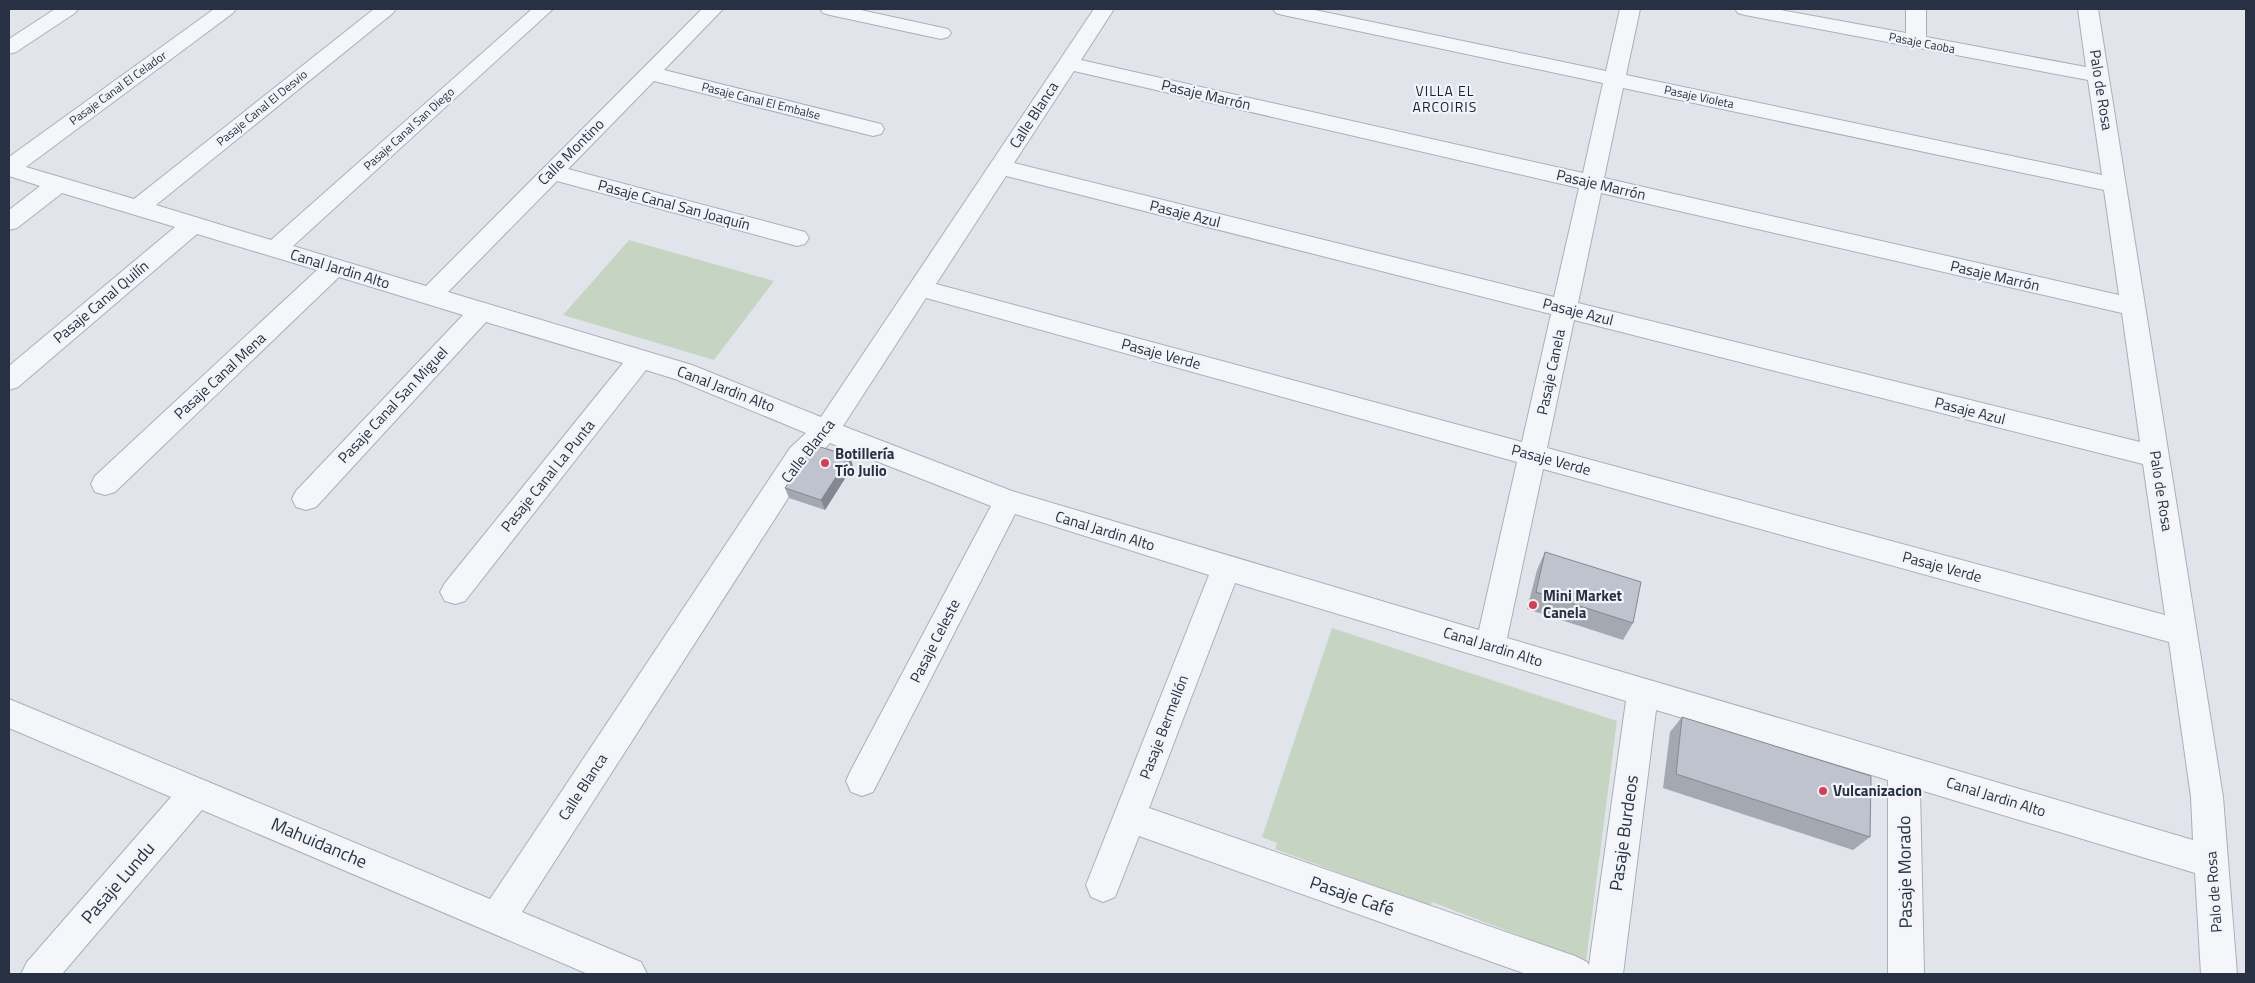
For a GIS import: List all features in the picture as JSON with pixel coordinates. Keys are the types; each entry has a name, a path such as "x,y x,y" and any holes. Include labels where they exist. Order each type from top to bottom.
{"street":[{"path":"13,41 68,9"},
{"name":"Pasaje Canal El Celador","path":"9,169 226,9"},
{"name":"Pasaje Canal El Desvio","path":"138,208 386,9"},
{"name":"Pasaje Canal San Diego","path":"275,249 543,9"},
{"name":"Calle Montino","path":"430,296 712,9"},
{"path":"830,9 941,33"},
{"name":"Calle Blanca","path":"497,919 800,456 827,429 1104,9"},
{"name":"Pasaje Violeta","path":"1282,9 2115,185"},
{"name":"Pasaje Canela","path":"1490,646 1630,9"},
{"name":"Pasaje Caoba","path":"1745,9 2098,76"},
{"path":"1916,9 1916,42"},
{"name":"Palo de Rosa","path":"2088,9 2206,797 2220,974"},
{"name":"Pasaje Marrón","path":"1068,64 2133,307"},
{"name":"Pasaje Canal El Embalse","path":"649,73 873,129"},
{"name":"Pasaje Azul","path":"1000,167 2156,457"},
{"name":"Canal Jardin Alto","path":"9,169 683,372 827,429 933,474 1008,501 1226,568 2212,862"},
{"name":"Pasaje Canal San Joaquín","path":"552,172 797,238"},
{"path":"9,222 58,184"},
{"name":"Pasaje Canal Quilín","path":"9,380 193,224"},
{"name":"Pasaje Canal Mena","path":"106,484 334,267"},
{"name":"Pasaje Verde","path":"920,288 2182,633"},
{"name":"Pasaje Canal San Miguel","path":"306,499 481,311"},
{"name":"Pasaje Canal La Punta","path":"455,592 641,360"},
{"name":"Pasaje Celeste","path":"862,781 1008,501"},
{"name":"Pasaje Bermellón","path":"1103,885 1226,568"},
{"name":"Pasaje Burdeos","path":"1605,974 1643,693"},
{"name":"Mahuidanche","path":"9,713 628,974"},
{"name":"Pasaje Morado","path":"1904,770 1906,974"},
{"name":"Pasaje Lundu","path":"39,974 196,792"},
{"name":"Pasaje Café","path":"1130,817 1575,974"}],"green space":[{"path":"629,240 774,281 714,360 563,315"},
{"path":"1332,628 1617,721 1586,961 1432,902 1430,906 1275,849 1277,843 1262,837"}],"building":[{"path":"814,445 850,456 821,500 785,488"},
{"path":"1545,552 1641,582 1633,623 1536,592"},
{"path":"1682,717 1871,776 1870,837 1676,774"}],"place":[{"name":"Botillería Tío Julio","path":"825,463"},
{"name":"Mini Market Canela","path":"1533,605"},
{"name":"Vulcanizacion","path":"1823,791"}],"district":[{"name":"VILLA EL ARCOIRIS","path":"1445,99"}]}
